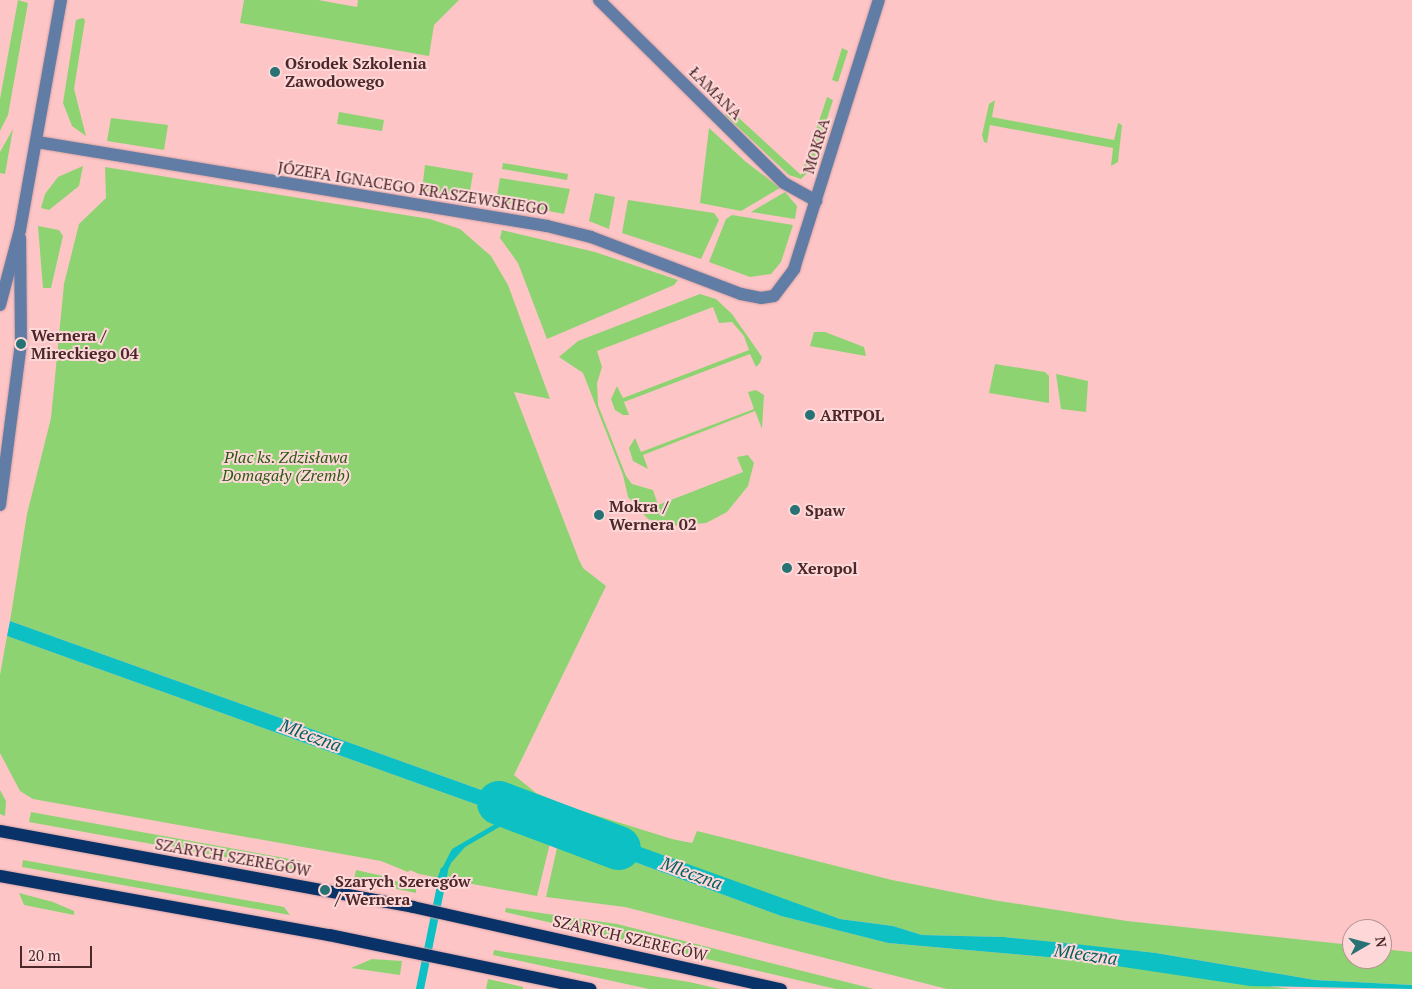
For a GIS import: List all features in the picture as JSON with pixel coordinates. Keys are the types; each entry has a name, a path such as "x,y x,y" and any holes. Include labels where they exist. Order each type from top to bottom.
{"main road":[{"name":"SZARYCH SZEREGÓW","path":"0,831 413,906 781,989"},
{"path":"0,876 449,958 590,989"}],"street":[{"path":"0,305 20,230 61,0"},
{"name":"ŁAMANA","path":"599,0 784,183 816,201"},
{"name":"MOKRA","path":"774,296 794,269 879,0"},
{"name":"JÓZEFA IGNACEGO KRASZEWSKIEGO","path":"37,142 547,226 624,248 741,294 761,298 774,296"},
{"path":"0,505 21,344 20,230"}],"green space":[{"path":"18,0 28,3 8,115 0,131 0,99"},
{"path":"244,0 318,0 357,7 358,0 459,0 434,25 429,56 240,23"},
{"path":"83,18 85,20 74,89 86,136 72,126 63,103 76,20"},
{"path":"842,48 848,51 838,82 832,80"},
{"path":"827,97 833,100 811,169 801,179 789,175 725,115 729,109 801,175"},
{"path":"995,100 992,117 1114,140 1118,123 1122,125 1118,162 1111,166 1113,148 990,125 987,143 984,142 982,135 989,104"},
{"path":"339,112 384,120 382,131 337,124"},
{"path":"111,118 168,125 164,150 107,141"},
{"path":"709,128 745,161 780,188 741,211 700,203"},
{"path":"13,129 5,174 0,173 0,152"},
{"path":"503,163 568,174 567,180 502,169"},
{"path":"425,165 473,173 469,197 422,190"},
{"path":"83,166 79,186 49,210 41,208 45,194 58,177"},
{"name":"Plac ks. Zdzisława Domagały (Zremb)","path":"105,167 430,219 460,229 491,256 508,285 550,399 514,392 579,560 583,568 606,586 514,775 536,793 560,803 557,817 10,621 27,514 51,418 64,284 79,224 106,198"},
{"path":"500,178 570,189 564,214 496,201"},
{"path":"785,192 797,206 795,219 751,212"},
{"path":"595,193 615,197 609,229 589,221"},
{"path":"628,200 714,213 719,220 701,259 622,233"},
{"path":"732,215 793,225 781,262 771,274 750,277 709,262 726,219"},
{"path":"38,226 59,230 63,236 51,288 43,288"},
{"path":"502,230 595,252 678,280 674,285 547,339 518,263 500,238"},
{"path":"700,294 716,299 732,314 762,357 756,367 750,354 624,402 629,415 623,415 615,410 611,399 617,386 623,398 749,350 744,336 732,322 719,323 713,307 597,351 602,367 597,383 598,405 626,476 632,484 653,490 658,505 743,472 737,457 748,455 754,463 748,486 727,512 706,523 667,526 648,519 628,497 623,475 583,373 559,357 578,341"},
{"path":"814,332 825,332 864,347 866,356 810,346"},
{"path":"995,364 1045,372 1049,376 1049,403 989,393"},
{"path":"1056,374 1088,381 1086,412 1061,409"},
{"path":"756,390 764,395 762,429 755,411 643,455 648,469 633,461 629,448 635,438 641,452 754,409 748,392"},
{"path":"7,636 503,814 554,827 537,896 419,874 410,870 408,872 381,861 33,799 20,791 0,753 0,675"},
{"path":"0,790 6,801 5,816 0,814"},
{"path":"566,806 672,839 692,843 697,831 892,880 993,900 1127,921 1342,944 1342,969 1392,969 1392,950 1412,952 1412,985 1315,980 1156,953 1004,937 922,935 893,926 840,919 594,833 563,819"},
{"path":"31,812 301,861 298,870 29,822"},
{"path":"561,830 602,850 781,916 888,943 1070,959 1291,989 947,989 625,907 546,897"},
{"path":"23,860 284,907 290,915 22,867"},
{"path":"356,870 383,876 416,889 416,893 354,880"},
{"path":"19,893 53,902 74,911 74,915 24,905"},
{"path":"506,908 617,924 874,989 836,989 505,912"},
{"path":"494,950 689,982 720,989 649,989 493,955"},
{"path":"372,959 402,961 400,975 351,968"},
{"path":"488,979 523,987 523,989 486,989"}],"water":[{"path":"10,621 557,817 554,827 523,821 503,825 465,847 451,863 444,879 437,878 452,849 502,820 503,814 7,636"},
{"path":"563,819 840,919 893,926 922,935 1004,937 1075,944 1156,953 1315,980 1412,985 1412,989 1250,986 1070,959 888,943 781,916 602,850 561,830"}],"waterway":[{"name":"Mleczna","path":"499,803 619,848"},
{"path":"420,989 444,871"}],"place":[{"name":"Ośrodek Szkolenia Zawodowego","path":"275,72"},
{"name":"Wernera / Mireckiego 04","path":"21,344"},
{"name":"ARTPOL","path":"810,415"},
{"name":"Spaw","path":"795,510"},
{"name":"Mokra / Wernera 02","path":"599,515"},
{"name":"Xeropol","path":"787,568"},
{"name":"Szarych Szeregów / Wernera","path":"325,890"}]}
